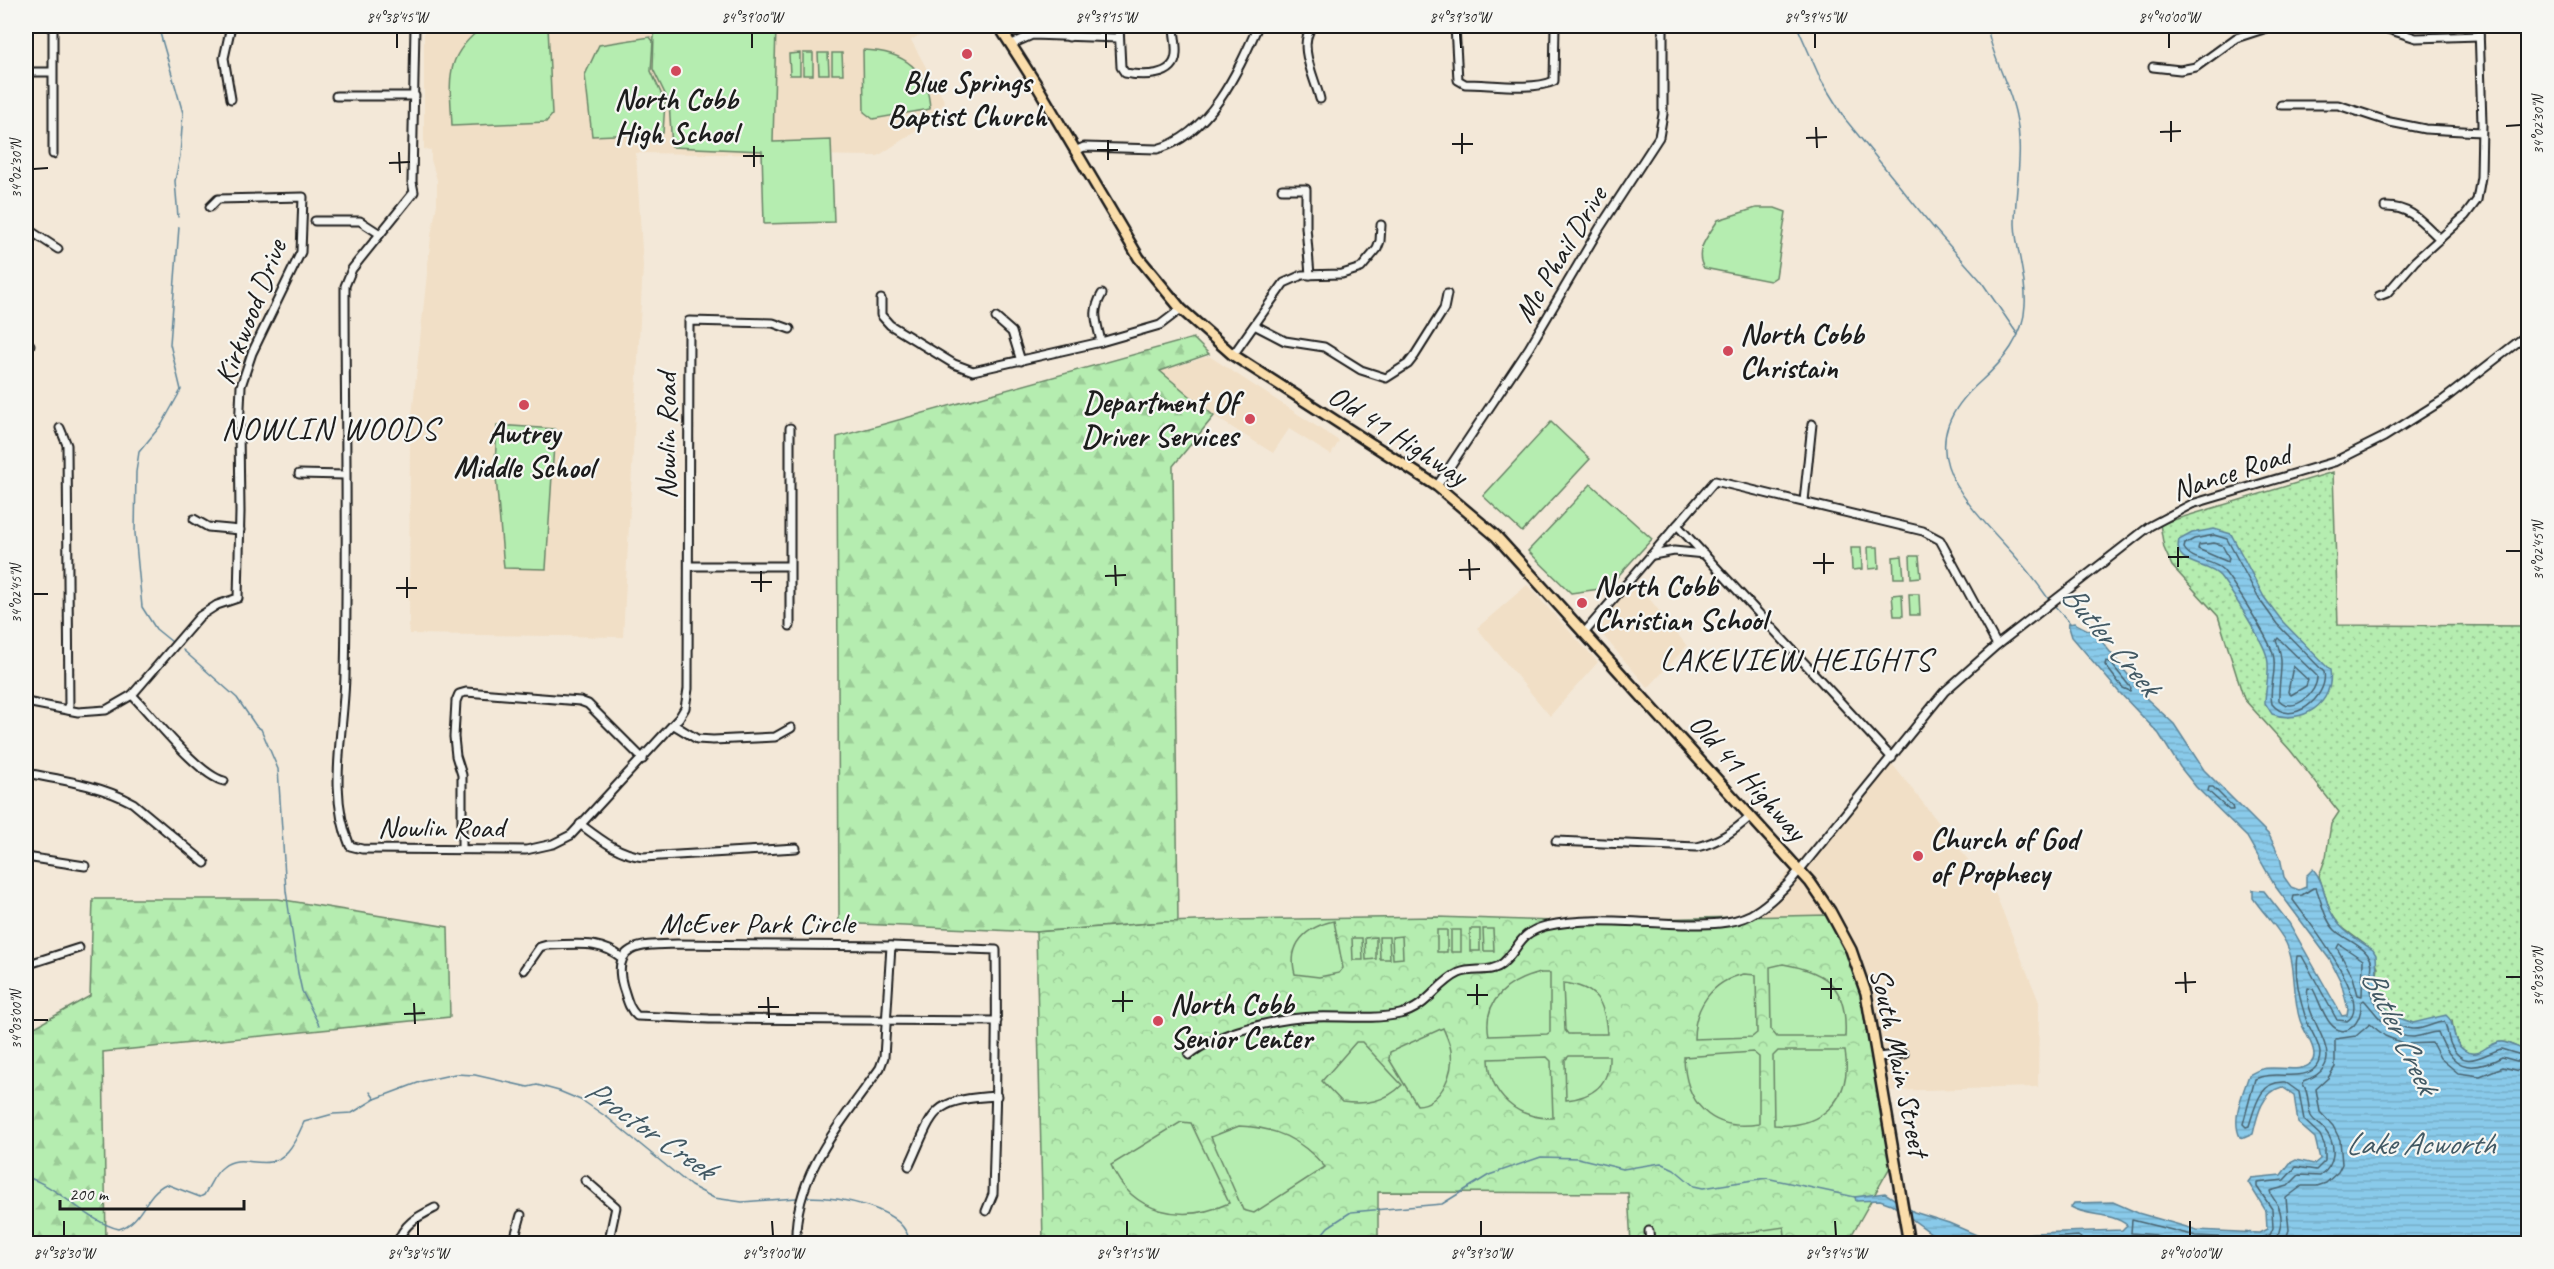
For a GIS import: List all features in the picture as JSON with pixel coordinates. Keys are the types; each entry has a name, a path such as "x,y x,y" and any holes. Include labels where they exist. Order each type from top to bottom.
{"main road":[{"name":"Old 41 Highway","path":"999,26 1012,44 1139,258 1181,309 1233,355 1437,486 1496,536 1586,632 1799,869"},
{"name":"South Main Street","path":"1799,869 1824,902 1853,956 1866,993 1909,1244"}],"street":[{"path":"53,26 53,154"},
{"path":"231,26 224,58 231,99"},
{"name":"Nowlin Road","path":"415,26 412,182 414,192 352,269 345,286 345,675 337,797 344,831 350,846 362,849 526,850 553,844 571,835 674,725 685,708 688,689 689,321 773,323 790,329"},
{"path":"1068,26 1069,37"},
{"path":"1119,26 1122,71 1136,75 1157,74 1166,70 1175,60 1174,26"},
{"path":"1075,151 1084,147 1157,150 1188,136 1237,73 1258,26"},
{"path":"1313,26 1308,31 1306,52 1320,99"},
{"path":"1455,26 1458,80 1466,84 1519,85 1546,84 1554,81 1555,26"},
{"name":"Mc Phail Drive","path":"1437,486 1529,348 1599,229 1659,137 1663,114 1664,26"},
{"path":"2153,67 2180,70 2196,68 2236,38 2272,26"},
{"path":"2378,26 2416,38 2479,36"},
{"path":"2379,296 2387,293 2415,261 2465,216 2477,200 2481,177 2479,26"},
{"path":"1012,44 1032,35 1118,38"},
{"path":"26,72 52,72"},
{"path":"336,96 415,96"},
{"path":"2281,105 2338,105 2390,122 2425,129 2481,132"},
{"path":"1282,189 1306,189 1310,275"},
{"name":"Kirkwood Drive","path":"132,695 200,616 217,605 235,601 240,594 241,386 252,353 302,252 303,197 218,199 210,207"},
{"path":"2385,207 2397,206 2410,211 2439,238"},
{"path":"315,221 360,221 380,234"},
{"path":"1233,355 1256,326 1280,287 1296,277 1342,274 1361,268 1377,249 1380,241 1380,225"},
{"path":"26,228 58,249"},
{"path":"1101,342 1095,306 1102,294"},
{"path":"1256,326 1285,341 1324,347 1361,370 1386,378 1408,364 1415,355 1444,309 1447,294"},
{"path":"882,299 881,315 890,325 962,368 981,370 1101,342 1160,325 1181,309"},
{"path":"996,318 1012,332 1021,361"},
{"name":"Nance Road","path":"1189,1055 1222,1038 1286,1020 1312,1017 1389,1016 1409,1011 1424,1003 1456,975 1473,969 1496,968 1503,964 1521,939 1544,926 1585,922 1713,923 1748,916 1774,898 1892,758 1944,692 1997,645 2150,526 2192,504 2334,462 2384,437 2442,400 2529,334"},
{"path":"1804,501 1812,424"},
{"path":"60,428 67,445 69,710"},
{"path":"790,428 790,626"},
{"path":"299,474 345,475"},
{"path":"1586,632 1715,481 1923,531 1940,540 1997,645"},
{"path":"194,519 207,527 240,530"},
{"path":"1677,525 1892,758"},
{"path":"1652,555 1674,551 1704,554"},
{"path":"689,566 789,566"},
{"path":"462,849 462,775 454,737 456,701 459,694 477,693 580,701 588,704 643,759"},
{"path":"26,702 89,713 106,710 132,695 196,763 217,779 224,781"},
{"path":"674,725 697,739 713,740 775,737 791,728"},
{"path":"26,773 94,787 120,795 133,803 205,863"},
{"path":"1556,841 1697,847 1711,844 1730,834 1751,816"},
{"path":"580,824 610,846 630,855 643,857 796,848"},
{"path":"26,857 85,866"},
{"path":"524,970 540,947 547,945 601,945 611,949 622,958"},
{"name":"McEver Park Circle","path":"986,1211 993,1194 997,1096 997,1022 996,950 891,946 642,945 625,953 622,958 620,976 631,1011 637,1016 997,1022"},
{"path":"795,1244 795,1217 812,1167 880,1068 884,1058 891,946"},
{"path":"26,965 79,948"},
{"path":"1878,1057 1904,1054"},
{"path":"909,1166 930,1120 940,1107 962,1098 997,1096"},
{"path":"585,1180 616,1207 610,1235 605,1244"},
{"path":"397,1244 400,1233 410,1221 435,1208"},
{"path":"513,1244 521,1215"},
{"path":"1649,1231 1650,1244"}],"shaded area":[{"name":"Awtrey Middle School","path":"424,26 936,26 911,40 945,102 922,127 878,156 636,153 643,266 623,637 409,634 410,434 431,236 437,204 437,180 431,160 431,150 424,149"},
{"path":"1209,356 1339,441 1331,455 1289,429 1273,453 1217,418 1161,371"},
{"path":"1633,578 1687,646 1648,688 1594,625"},
{"path":"1527,585 1598,662 1550,716 1477,628"},
{"path":"1889,760 1996,895 2039,1002 2038,1087 1883,1091 1749,916"}],"green space":[{"path":"484,26 548,26 552,115 546,122 452,126 450,82 455,59 461,48"},
{"path":"660,26 776,26 773,142 831,140 834,222 764,224 762,151 672,147 669,102 653,69 654,34"},
{"path":"650,37 653,41 651,71 665,102 663,133 592,136 585,75 599,45"},
{"path":"863,50 890,54 910,65 924,83 930,109 873,119 864,112"},
{"path":"800,53 800,75 790,75 789,54"},
{"path":"803,53 813,53 813,75 803,75"},
{"path":"818,53 828,53 829,74 819,74"},
{"path":"832,53 842,53 843,74 832,74"},
{"path":"1756,208 1775,208 1786,212 1776,277 1770,281 1704,268 1701,262 1701,249 1718,220"},
{"path":"1193,338 1209,354 1160,371 1214,416 1173,466 1178,923 1165,922 1036,932 839,923 837,437"},
{"path":"1551,422 1590,459 1522,532 1483,496"},
{"path":"497,425 555,429 546,569 504,568 495,466"},
{"path":"2333,472 2338,625 2528,626 2528,1051 2502,1042 2473,1054 2466,1052 2458,1043 2452,1020 2413,1023 2396,1017 2384,1006 2378,995 2376,981 2378,968 2372,950 2339,925 2330,911 2319,876 2326,857 2331,824 2339,812 2290,750 2244,699 2218,616 2172,566 2164,548 2160,524"},
{"path":"1591,484 1652,539 1607,588 1571,593 1528,551"},
{"path":"1868,547 1878,547 1879,568 1869,569"},
{"path":"1851,548 1861,548 1862,569 1852,570"},
{"path":"1902,556 1904,578 1894,578 1893,557"},
{"path":"1910,556 1919,556 1921,577 1911,578"},
{"path":"1902,594 1903,616 1894,616 1892,595"},
{"path":"1909,594 1919,594 1920,615 1910,615"},
{"path":"93,899 278,899 448,927 450,1017 103,1052 106,1243 26,1243 26,1032 90,996"},
{"path":"1828,915 1857,963 1881,1073 1890,1167 1847,1243 1631,1243 1628,1193 1378,1192 1378,1243 1043,1243 1036,932 1165,922 1230,920 1437,917 1555,921"},
{"path":"1334,921 1343,968 1339,973 1319,977 1295,974 1294,954 1301,939 1307,932"},
{"path":"1470,929 1480,929 1480,951 1470,951"},
{"path":"1483,929 1493,929 1494,951 1484,951"},
{"path":"1437,930 1447,930 1447,952 1437,952"},
{"path":"1451,930 1461,930 1461,952 1451,952"},
{"path":"1402,936 1403,958 1393,959 1392,937"},
{"path":"1376,937 1376,959 1366,960 1365,938"},
{"path":"1379,937 1389,937 1390,959 1380,959"},
{"path":"1352,938 1362,938 1363,960 1353,960"},
{"path":"1783,964 1813,972 1832,985 1839,994 1843,1006 1845,1037 1777,1037 1771,1030 1770,967"},
{"path":"1541,973 1550,973 1550,1032 1489,1036 1490,1012 1500,994 1518,981"},
{"path":"1744,974 1756,975 1757,1033 1752,1037 1694,1039 1697,1016 1707,997 1723,983"},
{"path":"1563,983 1584,988 1597,998 1604,1014 1607,1034 1568,1034 1565,1030"},
{"path":"1443,1028 1451,1051 1450,1068 1445,1086 1433,1099 1417,1105 1389,1059 1390,1052"},
{"path":"1356,1042 1362,1042 1402,1085 1382,1099 1359,1103 1342,1102 1322,1081"},
{"path":"1778,1051 1845,1051 1844,1083 1830,1108 1806,1122 1774,1125 1773,1056"},
{"path":"1753,1052 1759,1057 1759,1124 1727,1123 1704,1111 1689,1088 1684,1057"},
{"path":"1569,1056 1609,1056 1609,1066 1598,1088 1584,1096 1566,1100 1565,1060"},
{"path":"1547,1057 1551,1061 1553,1118 1528,1114 1508,1103 1494,1084 1489,1059"},
{"path":"1181,1122 1191,1123 1229,1203 1194,1213 1161,1210 1145,1204 1132,1195 1120,1182 1111,1165"},
{"path":"1239,1126 1264,1129 1286,1136 1306,1149 1325,1167 1254,1213 1243,1210 1211,1137"},
{"path":"1784,1227 1786,1243 1681,1243 1681,1242"}],"water":[{"path":"2214,529 2231,534 2264,597 2282,621 2330,670 2330,682 2322,702 2305,714 2283,717 2272,714 2265,703 2267,657 2253,628 2220,576 2181,555 2178,548 2179,540 2192,533"},
{"name":"Lake Acworth","path":"2074,623 2096,634 2147,699 2174,724 2204,770 2269,835 2280,857 2284,877 2291,887 2299,890 2306,887 2306,876 2313,869 2334,918 2376,955 2378,995 2384,1006 2396,1017 2413,1023 2446,1015 2457,1042 2469,1053 2478,1052 2492,1044 2502,1042 2528,1051 2528,1243 2184,1244 2148,1240 2102,1240 2053,1244 1967,1243 1931,1233 1891,1204 1880,1200 1856,1201 1855,1197 1885,1193 1914,1212 1949,1223 1988,1240 2033,1233 2122,1230 2127,1225 2114,1218 2071,1207 2074,1203 2113,1202 2138,1213 2197,1230 2259,1233 2267,1229 2266,1211 2248,1182 2251,1178 2281,1175 2290,1163 2296,1160 2314,1164 2320,1159 2315,1138 2298,1123 2294,1095 2282,1087 2265,1099 2253,1134 2244,1138 2240,1137 2238,1130 2237,1114 2249,1075 2267,1068 2301,1068 2314,1059 2313,1048 2298,1011 2293,971 2286,943 2253,898 2253,890 2264,891 2289,923 2342,1016 2347,1015 2348,1009 2341,982 2330,960 2275,886 2247,837 2196,787 2159,734 2072,637 2068,624"}],"waterway":[{"path":"158,26 183,113 180,156 175,181 178,217"},
{"path":"1797,26 1821,80 1845,119 1932,226 1981,281 2018,335"},
{"name":"Butler Creek","path":"1987,26 1989,38 2010,93 2018,130 2019,156 2015,224 2025,295 2024,317 2011,348 1960,404 1948,425 1945,446 1948,466 1970,505 2050,601"},
{"path":"172,642 156,629 142,607 135,533 136,472 139,452 162,424 181,390 170,344 179,227"},
{"name":"Butler Creek","path":"2053,604 2070,623"},
{"path":"183,650 237,698 256,726 261,729 278,769 286,891 298,973 302,991 319,1025"},
{"name":"Proctor Creek","path":"26,1177 50,1188 95,1219 119,1229 133,1220 153,1194 166,1184 200,1197 204,1195 217,1173 231,1162 263,1163 280,1158 293,1144 304,1122 333,1114 352,1113 375,1099 423,1081 455,1074 475,1075 528,1087 537,1085 583,1101 608,1118 691,1186 714,1198 742,1202 796,1198"},
{"path":"370,1092 375,1099"},
{"name":"Proctor Creek","path":"1314,1244 1328,1227 1351,1212 1442,1204 1489,1175 1541,1157 1578,1158 1623,1169 1661,1163 1674,1169 1694,1186 1703,1188 1766,1178 1855,1197"},
{"name":"Proctor Creek","path":"806,1197 851,1202 884,1212 906,1231 910,1244"}],"place":[{"name":"Blue Springs Baptist Church","path":"967,54"},
{"name":"North Cobb High School","path":"676,71"},
{"name":"North Cobb Christain","path":"1728,351"},
{"name":"Awtrey Middle School","path":"524,405"},
{"name":"Department Of Driver Services","path":"1250,419"},
{"name":"North Cobb Christian School","path":"1582,603"},
{"name":"Church of God of Prophecy","path":"1918,856"},
{"name":"North Cobb Senior Center","path":"1158,1021"}],"district":[{"name":"NOWLIN WOODS","path":"330,428"},
{"name":"LAKEVIEW HEIGHTS","path":"1796,659"}]}
